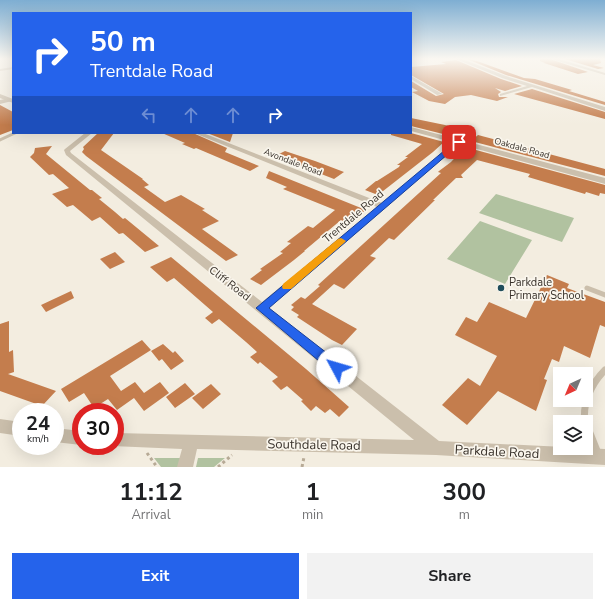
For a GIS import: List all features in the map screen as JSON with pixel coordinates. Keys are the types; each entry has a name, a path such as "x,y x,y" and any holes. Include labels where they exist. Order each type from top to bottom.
{"street":[{"path":"418,81 439,94"},
{"path":"517,81 605,110"},
{"path":"508,97 500,94 531,86"},
{"path":"0,96 11,100"},
{"path":"0,102 11,100"},
{"name":"Oakdale Road","path":"412,129 605,181"},
{"name":"Cliff Road","path":"89,134 67,150 68,154 436,448"},
{"name":"Avondale Road","path":"200,134 382,206"},
{"name":"Trentdale Road","path":"262,308 459,142"},
{"path":"0,426 12,428"},
{"name":"Southdale Road","path":"124,440 436,448"},
{"path":"186,467 191,441"},
{"name":"Parkdale Road","path":"436,448 602,456"}],"lane":[{"path":"0,140 14,134"},
{"path":"587,288 605,295"},
{"path":"583,415 589,390 599,375 605,370"},
{"path":"593,437 602,456"}],"green space":[{"path":"496,194 574,218 562,242 479,213"},
{"path":"480,221 532,240 505,284 447,259"},
{"path":"154,458 182,458 179,467 161,467"},
{"path":"198,458 225,458 214,467 196,467"}],"building":[{"path":"421,81 506,81 522,86 505,91 495,88 501,92 498,94 499,97 508,97 497,101 471,95 455,97 445,104 429,101 412,92 418,91 412,88 412,82 436,96 444,94"},
{"path":"525,81 541,81 572,90 569,91 605,102 605,105"},
{"path":"532,89 605,112 605,119 514,94"},
{"path":"0,105 12,111 12,130 0,135"},
{"path":"412,118 458,129 451,136 412,126"},
{"path":"412,133 444,142 378,195 365,190 376,181 399,167 400,165 397,165 422,144 391,135"},
{"path":"97,134 113,134 101,150 143,179 149,185 144,187 165,202 181,195 205,209 202,210 219,221 202,229 238,255 226,261 86,156 82,152 84,149 83,147"},
{"path":"164,134 195,134 227,148 225,152 259,166 250,171 196,148 194,149 182,144 185,143"},
{"path":"210,134 233,134 230,142"},
{"path":"478,135 605,169 605,176 471,141"},
{"path":"52,146 46,154 102,198 99,199 123,219 125,218 159,246 145,252 123,233 119,234 100,217 92,221 73,205 67,207 52,194 69,188 53,174 49,175 30,157 34,153 35,148"},
{"path":"465,147 605,185 605,194 600,193 599,196 586,192 585,194 528,177 530,174 477,160 461,175 463,178 456,178 394,240 389,238 370,256 376,258 344,289 334,284 312,304 357,329 342,345 297,317 299,315 291,310 294,307 291,305 301,297 305,299 320,286 318,285 441,173 438,172 451,162"},
{"path":"285,151 344,172 334,179 275,156"},
{"path":"269,171 366,210 358,216 353,214 343,221 341,220 294,260 261,285 250,279 262,270 260,269 283,253 280,252 291,243 287,242 308,226 313,228 335,210 283,189 287,187 266,178"},
{"path":"115,252 125,262 110,269 100,259"},
{"path":"171,257 306,369 349,407 339,417 330,409 325,413 316,406 311,411 301,401 303,400 287,386 281,390 272,381 278,377 260,362 258,364 250,357 257,352 219,319 212,324 205,318 213,312 174,278 167,282 150,267"},
{"path":"547,275 569,284 567,288 605,302 605,327 600,325 590,358 564,346 559,362 552,359 544,379 547,380 536,411 498,391 467,425 442,405 468,378 480,386 497,356 455,335 466,317 477,322 489,302 526,318"},
{"path":"71,291 74,298 46,312 41,305"},
{"path":"9,321 9,352 13,350 14,372 8,374 56,391 45,403 34,403 0,391 0,324"},
{"path":"142,340 151,350 110,376 121,391 135,382 144,393 160,382 169,393 144,411 134,398 124,405 124,403 111,403 108,399 102,403 91,403 84,393 69,402 61,389"},
{"path":"163,344 173,353 175,351 184,361 171,370 162,359 159,361 151,351"},
{"path":"185,383 195,394 175,408 166,397"},
{"path":"211,384 221,394 203,409 192,398"}],"slow traffic":[{"path":"287,287 341,241"}],"place":[{"name":"Parkdale Primary School","path":"501,288"}],"route":[{"path":"337,368 262,308 459,142"}]}
